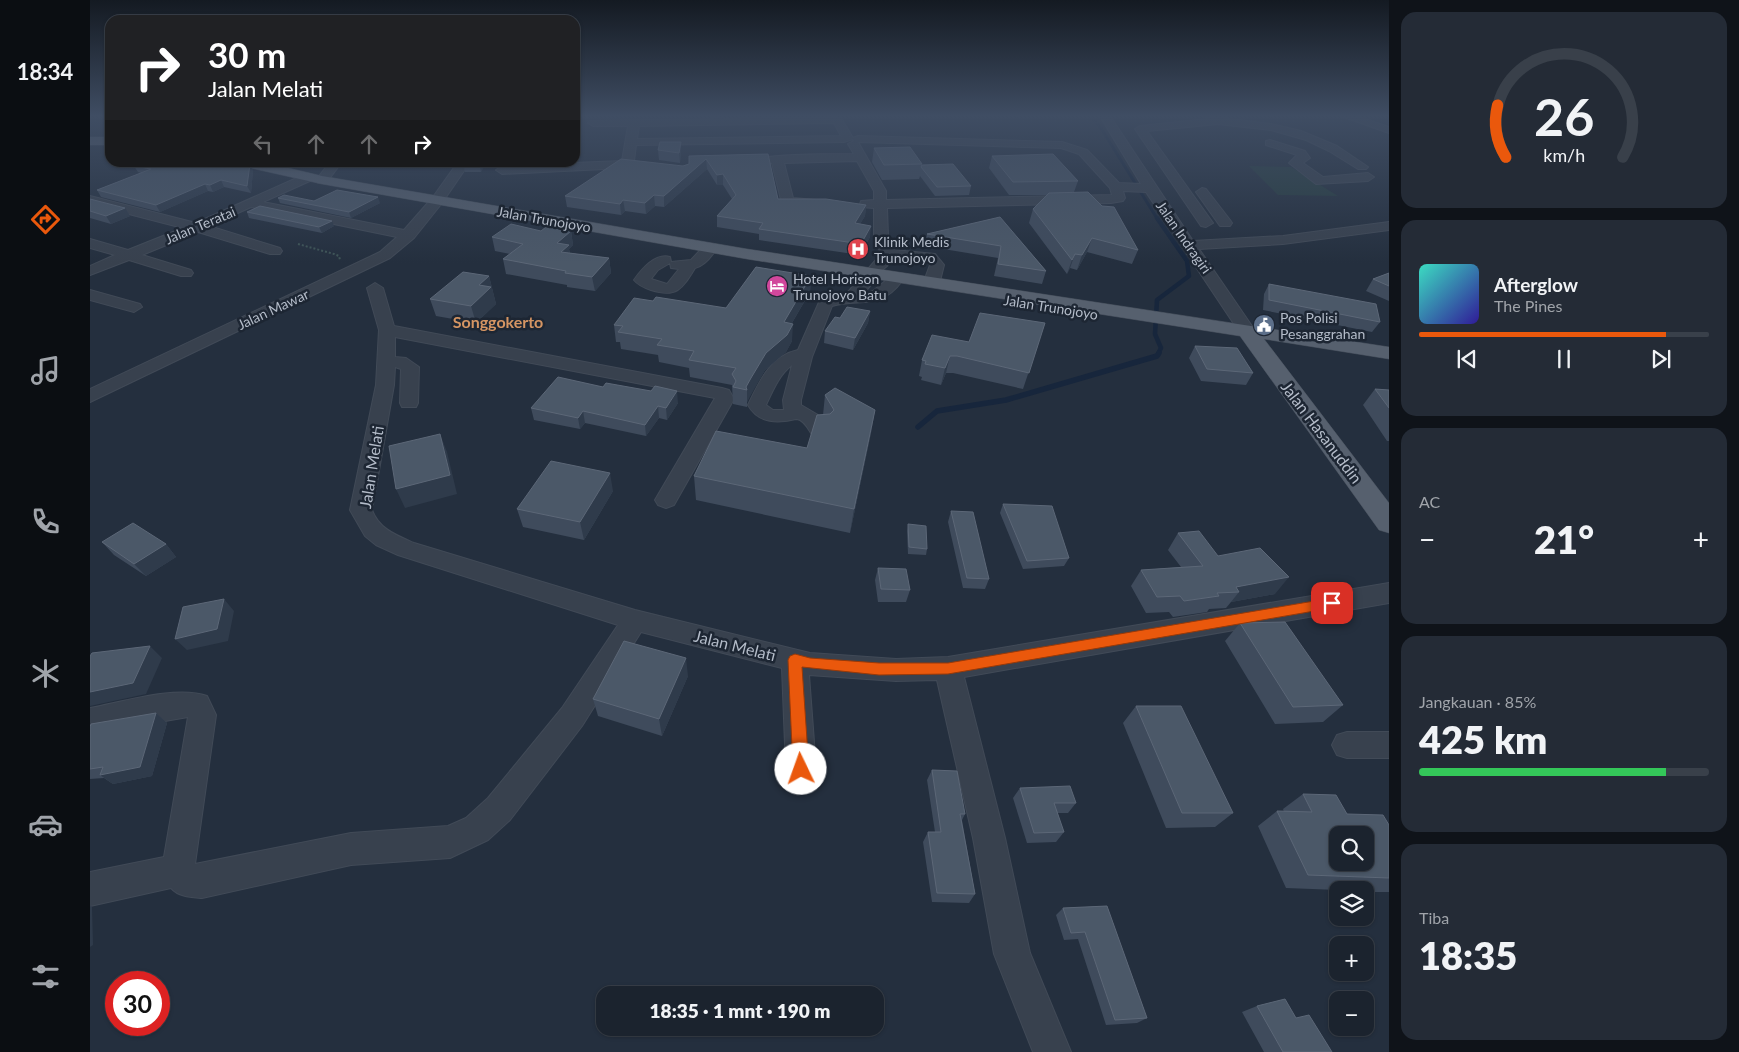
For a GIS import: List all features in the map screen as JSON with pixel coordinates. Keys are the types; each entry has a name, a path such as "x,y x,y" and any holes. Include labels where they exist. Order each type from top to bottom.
{"main road":[{"name":"Jalan Trunojoyo","path":"263,167 315,179 710,248 871,274 932,280 1252,337"},
{"name":"Jalan Trunojoyo","path":"871,274 894,281 1147,319"},
{"path":"1252,337 1389,353"},
{"path":"1252,337 1389,364"},
{"name":"Jalan Hasanuddin","path":"1252,337 1389,523"}],"street":[{"path":"778,165 787,201 832,204"},
{"path":"795,165 796,168 829,165"},
{"path":"866,165 880,191 881,236 896,252 924,256 934,261 937,271 932,280"},
{"path":"851,204 1111,200 1119,198 1118,187 1096,165"},
{"name":"Jalan Indragiri","path":"1133,165 1146,188 1175,222 1252,337"},
{"path":"1165,165 1206,223"},
{"path":"1298,165 1324,184 1372,173 1359,165"},
{"path":"315,179 331,167"},
{"name":"Jalan Mawar","path":"90,396 385,255 409,235 439,200 461,167"},
{"path":"502,170 555,167"},
{"name":"Jalan Teratai","path":"90,271 197,227 248,203 315,179"},
{"path":"1175,222 1225,223 1197,185 1178,184"},
{"path":"1118,187 1146,188"},
{"path":"90,200 197,227 274,251"},
{"path":"248,203 409,235"},
{"path":"1190,245 1283,240 1389,226"},
{"path":"677,242 665,260 653,267 642,280 655,286 669,289 677,284 689,266"},
{"path":"90,243 186,273"},
{"path":"665,260 668,263 689,266 695,264 710,248"},
{"path":"820,432 811,419 792,408 790,402 794,382 826,303 854,295 871,274 896,252"},
{"path":"320,287 349,284 375,288 385,255"},
{"path":"847,297 867,300 886,290 894,281"},
{"name":"Jalan Melati","path":"375,288 387,330 386,362 385,385 361,510 365,524 380,538 406,549 635,620 802,662 896,670 948,668 1389,593"},
{"path":"90,295 134,307"},
{"path":"387,330 722,394 725,398 666,500"},
{"path":"798,413 775,416 759,409 757,405 783,361 792,355 806,354"},
{"path":"386,362 400,362 410,367 409,403"},
{"path":"772,379 794,382"},
{"path":"90,721 181,704 197,705 202,715 178,870 186,880 202,881 351,849 450,842 478,829 499,809 572,717 635,620"},
{"path":"801,769 802,662"},
{"path":"948,668 989,838 1012,954 1052,1052"},
{"path":"1347,745 1389,745"},
{"path":"90,888 178,870"}],"path":[{"path":"298,244 339,256 342,271 346,274"}],"green space":[{"path":"1249,166 1291,167 1338,196 1278,195"}],"building":[{"path":"612,165 699,165 664,196 654,195 645,203 623,200 620,204 565,196"},
{"path":"710,165 770,165 778,199 826,199 866,205 855,223 871,226 861,244 759,229 763,223 717,216 736,195 723,174 717,175"},
{"path":"922,165 954,165 971,186 937,187 921,167"},
{"path":"999,165 1063,165 1078,181 1013,182"},
{"path":"140,167 250,167 247,186 221,180 210,185 205,184 156,205 97,190 151,169"},
{"path":"337,190 378,197 349,212 278,198 284,195 314,201"},
{"path":"1088,192 1102,206 1114,207 1138,250 1092,238 1082,255 1075,254 1072,260 1033,209 1049,193"},
{"path":"90,199 125,208 106,216 90,211"},
{"path":"260,206 332,221 319,227 247,212"},
{"path":"1000,217 1046,271 998,264 1001,246 927,234"},
{"path":"511,224 541,231 546,227 571,231 557,243 569,245 561,252 609,258 592,277 503,259 523,244 492,237"},
{"path":"756,267 811,276 784,322 793,324 787,335 766,353 746,387 747,390 733,387 736,381 732,374 736,368 689,360 694,351 657,345 662,339 618,332 623,326 614,325 634,298 653,301 656,297 726,308"},
{"path":"463,272 489,276 479,285 491,287 471,306 430,299"},
{"path":"1389,273 1389,286 1373,279"},
{"path":"1269,284 1376,304 1380,322 1269,300"},
{"path":"847,307 870,311 855,338 825,331 835,317 840,318"},
{"path":"980,313 1045,323 1029,373 957,356 950,356 945,368 925,364 926,361 922,360 932,335 969,342"},
{"path":"1195,346 1237,348 1253,373 1207,369"},
{"path":"558,377 603,387 606,383 651,391 655,386 677,391 666,408 658,406 645,425 583,411 578,418 531,408"},
{"path":"835,388 875,410 854,509 694,476 716,431 807,448 817,415 830,414 834,410 825,395"},
{"path":"1375,389 1389,390 1389,408"},
{"path":"440,434 450,475 396,489 389,446"},
{"path":"551,461 610,473 580,522 517,509"},
{"path":"1003,504 1052,506 1069,558 1027,561"},
{"path":"951,511 973,512 989,579 967,578"},
{"path":"133,523 166,544 134,564 102,542"},
{"path":"908,524 926,526 927,549 909,547"},
{"path":"1199,531 1218,556 1260,548 1289,577 1236,587 1239,592 1217,593 1219,596 1184,601 1180,596 1157,597 1141,570 1203,566 1178,533"},
{"path":"878,568 906,569 910,590 881,589"},
{"path":"224,599 217,629 175,639 183,607"},
{"path":"1285,622 1343,705 1293,707 1240,623"},
{"path":"624,641 686,658 659,719 593,699"},
{"path":"150,646 133,683 90,692 90,656 92,653"},
{"path":"1136,706 1181,706 1233,813 1182,813"},
{"path":"156,713 140,767 100,775 103,767 90,769 91,724"},
{"path":"932,770 957,771 965,814 960,814 975,894 937,893 928,832 941,832"},
{"path":"1070,786 1076,803 1054,803 1064,832 1034,833 1020,788"},
{"path":"1303,794 1336,795 1347,814 1383,815 1389,825 1389,878 1308,875 1277,811 1312,812"},
{"path":"1107,906 1147,1018 1115,1020 1085,932 1071,933 1063,908"},
{"path":"1285,999 1296,1018 1309,1015 1332,1052 1283,1052 1257,1006"}],"waterway":[{"path":"1124,165 1158,220"},
{"path":"1157,218 1187,261 1189,276 1157,300 1155,334 1161,348 1158,354"},
{"path":"918,427 937,411 1006,400 1157,356 1159,353"}],"place":[{"name":"Klinik Medis Trunojoyo","path":"858,249"},
{"name":"Hotel Horison Trunojoyo Batu","path":"777,286"},
{"name":"Pos Polisi Pesanggrahan","path":"1264,325"}],"district":[{"name":"Songgokerto","path":"498,321"}],"route":[{"path":"801,769 795,660 810,664 896,670 948,668 1332,603"}]}
